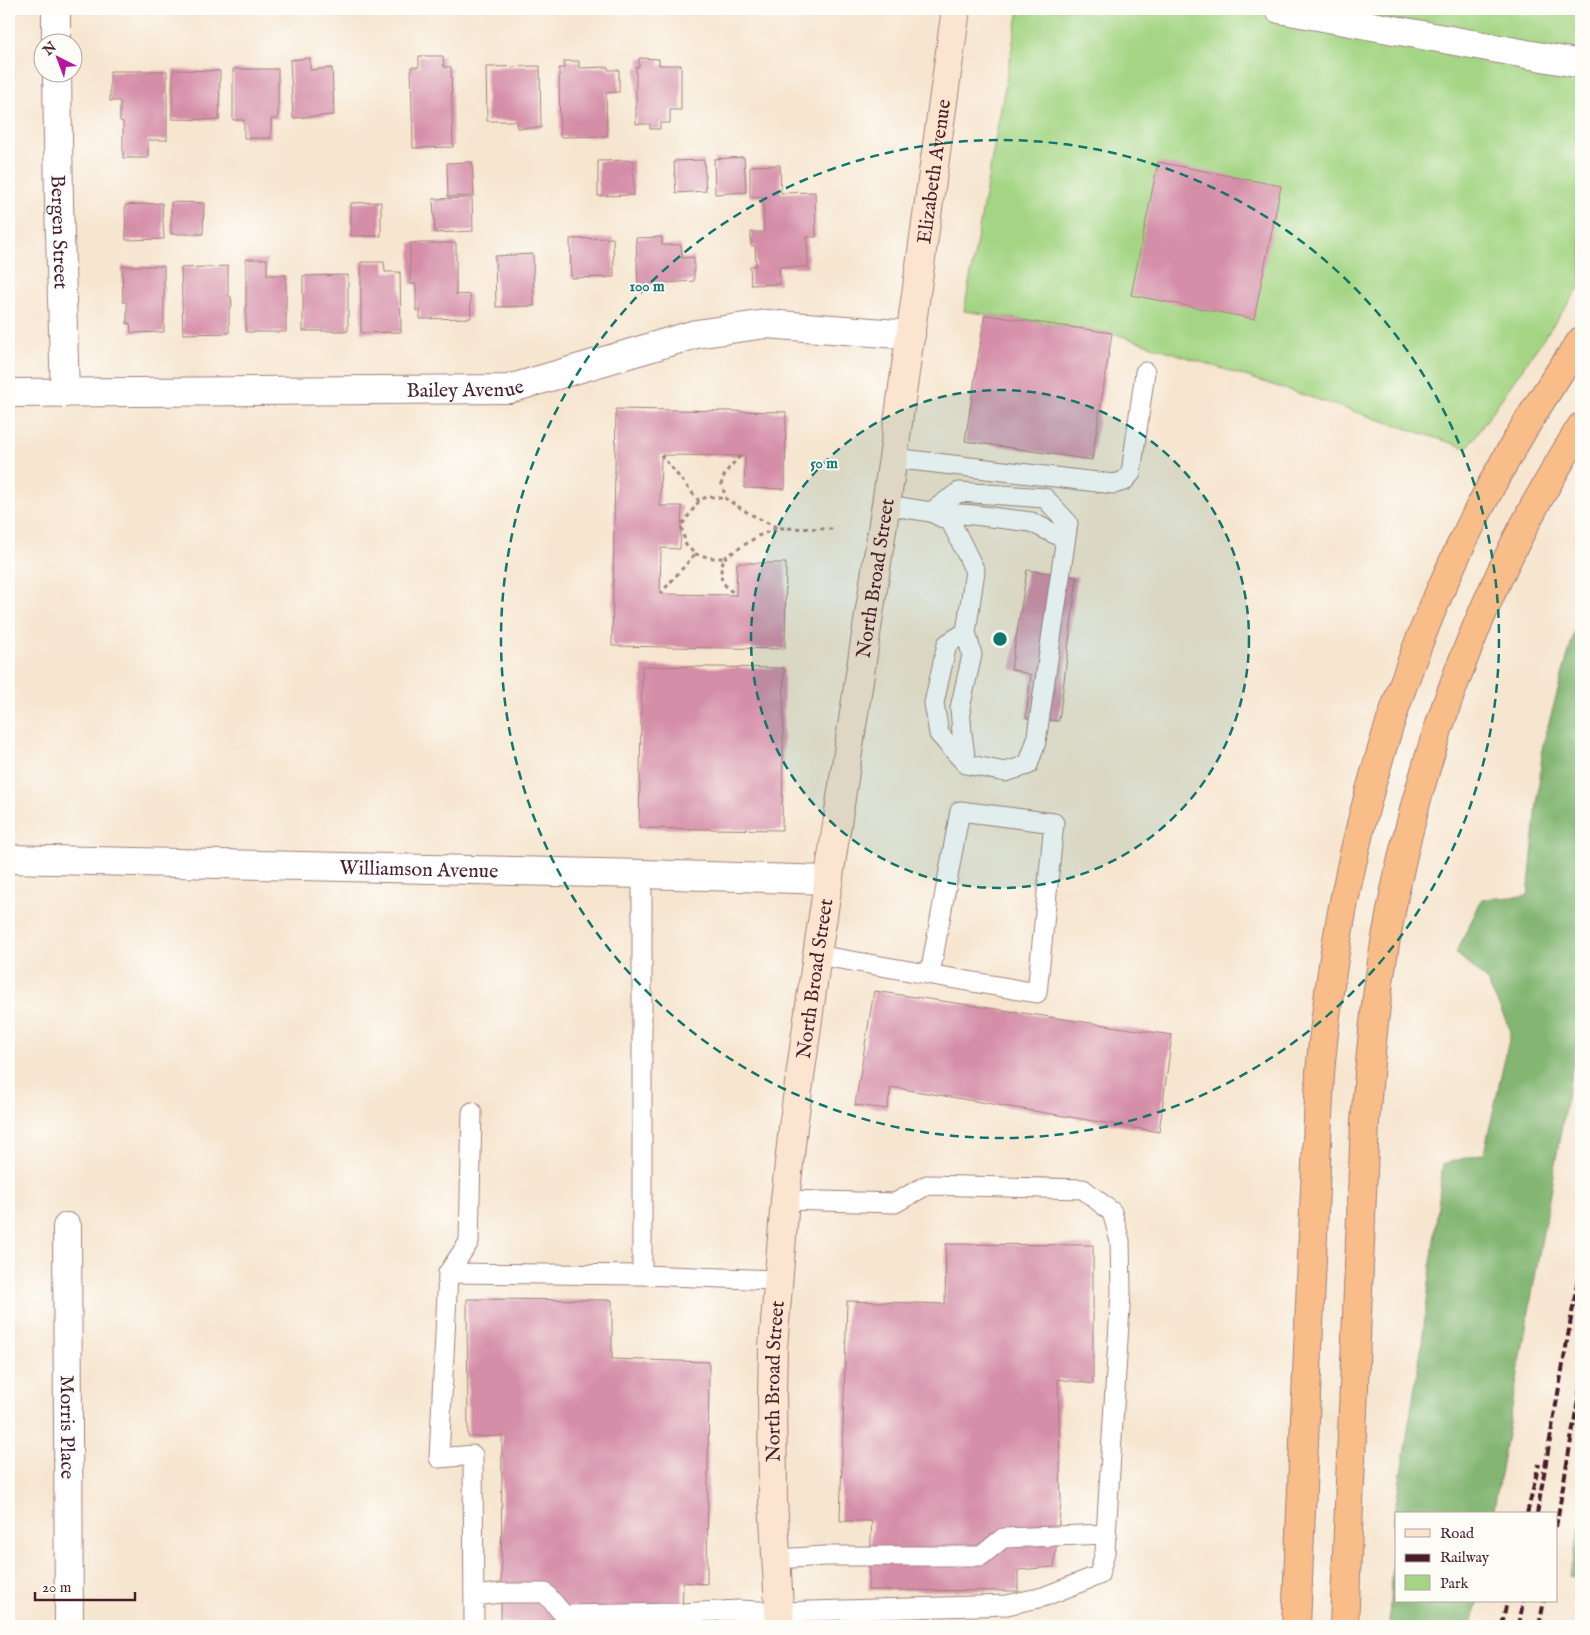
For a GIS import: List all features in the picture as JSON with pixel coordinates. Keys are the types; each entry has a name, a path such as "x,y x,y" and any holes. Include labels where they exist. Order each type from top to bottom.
{"highway":[{"path":"1296,1626 1320,1073 1325,1012 1347,882 1374,770 1393,712 1438,593 1493,482 1525,426 1581,341"},
{"path":"1344,1626 1365,1122 1369,1062 1387,930 1410,823 1446,705 1492,590 1518,537 1581,427"}],"main road":[{"name":"Elizabeth Avenue","path":"912,335 956,9"},
{"name":"North Broad Street","path":"780,1619 773,1500 772,1403 773,1347 785,1200 793,1127 817,955 912,335"}],"street":[{"path":"56,9 56,32"},
{"path":"1278,9 1581,64"},
{"name":"Bergen Street","path":"56,82 58,203 65,392"},
{"name":"Bailey Avenue","path":"9,393 509,389 696,334 766,324 912,335"},
{"name":"Williamson Avenue","path":"9,859 829,880"},
{"name":"Morris Place","path":"67,1227 69,1626"}],"lane":[{"path":"893,458 1114,484 1124,481 1131,473 1145,372"},
{"path":"931,512 959,492 1045,498 1068,523 1036,742 1028,765 1005,772 966,764 939,734 934,703 947,644 966,632"},
{"path":"886,505 931,512 1031,522 1065,539"},
{"path":"931,512 950,522 975,571 966,632 972,655 960,708 966,764"},
{"path":"817,955 1037,993 1054,823 960,811 930,974"},
{"path":"642,874 642,1275"},
{"path":"472,1112 470,1242 448,1273 439,1458 473,1455 474,1626"},
{"path":"474,1596 500,1593 545,1593 564,1615 682,1614 739,1610 780,1619 891,1618 1007,1605 1043,1597 1099,1575 1105,1552 1121,1291 1120,1241 1112,1212 1083,1189 927,1185 895,1203 785,1200"},
{"path":"448,1273 642,1275 779,1280"},
{"path":"776,1559 834,1556 981,1556 1003,1538 1106,1534"}],"path":[{"path":"661,455 699,501"},
{"path":"726,499 721,481 740,456"},
{"path":"778,528 726,499 708,496 699,501 681,526 686,545 695,554 713,558 724,558 758,536 778,528 834,529"},
{"path":"660,594 695,554"},
{"path":"724,558 720,573 724,585 736,595"}],"green space":[{"path":"1019,9 1581,9 1581,285 1467,448 1112,333 964,311"},
{"path":"1581,608 1581,1018 1493,1512 1395,1512 1395,1602 1478,1602 1471,1626 1389,1626 1394,1516 1422,1343 1443,1164 1484,1153 1511,1031 1486,979 1456,953 1482,899 1528,896 1543,744"},
{"path":"1581,1522 1581,1580 1569,1577"}],"building":[{"path":"419,56 443,56 444,67 451,67 453,147 413,148 411,67 419,67"},
{"path":"310,58 310,70 332,68 334,115 293,118 290,60"},
{"path":"639,58 659,59 659,65 681,65 681,110 670,110 670,123 660,123 660,129 650,129 650,124 636,124 636,67 639,67"},
{"path":"564,61 579,61 579,68 608,67 608,70 619,70 619,92 606,93 607,136 560,137 559,68 564,68"},
{"path":"540,66 541,128 517,128 517,121 487,121 486,67"},
{"path":"233,69 278,69 278,119 271,119 271,138 244,138 244,120 233,120"},
{"path":"173,70 220,71 219,120 172,119"},
{"path":"110,71 167,71 167,140 148,140 148,158 123,158 123,122 120,121 120,101 110,101"},
{"path":"9,72 14,72 14,123 9,124"},
{"path":"744,157 746,192 715,194 714,159"},
{"path":"633,160 634,195 598,196 598,161"},
{"path":"704,160 706,191 676,193 674,161"},
{"path":"472,162 474,196 448,197 447,163"},
{"path":"1158,162 1281,186 1254,319 1131,295"},
{"path":"780,165 781,193 815,192 816,237 807,237 808,267 779,267 780,284 751,285 750,266 756,266 755,246 751,246 751,232 764,232 763,197 750,197 750,166"},
{"path":"472,198 473,231 435,233 433,199"},
{"path":"171,202 204,203 203,234 171,234"},
{"path":"381,202 381,236 351,236 351,203"},
{"path":"162,203 164,239 126,240 125,205"},
{"path":"662,237 662,245 681,245 682,258 694,257 694,281 638,285 636,238"},
{"path":"613,238 614,277 571,278 570,239"},
{"path":"410,243 456,243 456,295 470,294 471,318 420,319 420,310 416,311 416,284 410,284"},
{"path":"533,254 534,306 496,307 495,256"},
{"path":"246,259 267,259 267,275 286,275 286,332 246,332"},
{"path":"361,262 384,262 385,272 400,272 401,332 361,333"},
{"path":"9,266 12,266 10,328 9,328"},
{"path":"122,266 164,266 164,332 131,333 130,323 127,324 127,302 123,302"},
{"path":"228,266 228,295 231,297 232,305 229,309 229,333 183,334 181,268"},
{"path":"348,275 348,331 303,331 303,276"},
{"path":"985,315 1112,333 1092,460 965,441"},
{"path":"616,409 786,412 785,489 744,488 745,456 661,455 660,506 682,506 680,549 661,548 660,594 736,595 737,563 786,563 785,649 612,646"},
{"path":"1027,570 1077,577 1059,721 1026,718 1031,675 1011,669"},
{"path":"642,666 784,668 782,830 639,828"},
{"path":"874,991 1172,1035 1159,1132 891,1087 887,1109 855,1105"},
{"path":"946,1244 1093,1245 1093,1384 1058,1379 1061,1503 1054,1567 1018,1570 1018,1591 868,1590 872,1521 840,1521 847,1301 945,1304"},
{"path":"467,1299 612,1300 612,1359 709,1362 707,1584 683,1582 682,1626 539,1626 501,1622 502,1436 468,1437"}],"railway":[{"path":"1537,1512 1581,1261"},
{"path":"1558,1515 1581,1382"},
{"path":"1527,1512 1539,1464"},
{"path":"1502,1626 1507,1602"},
{"path":"1519,1626 1523,1602"},
{"path":"1539,1626 1544,1602"}]}
